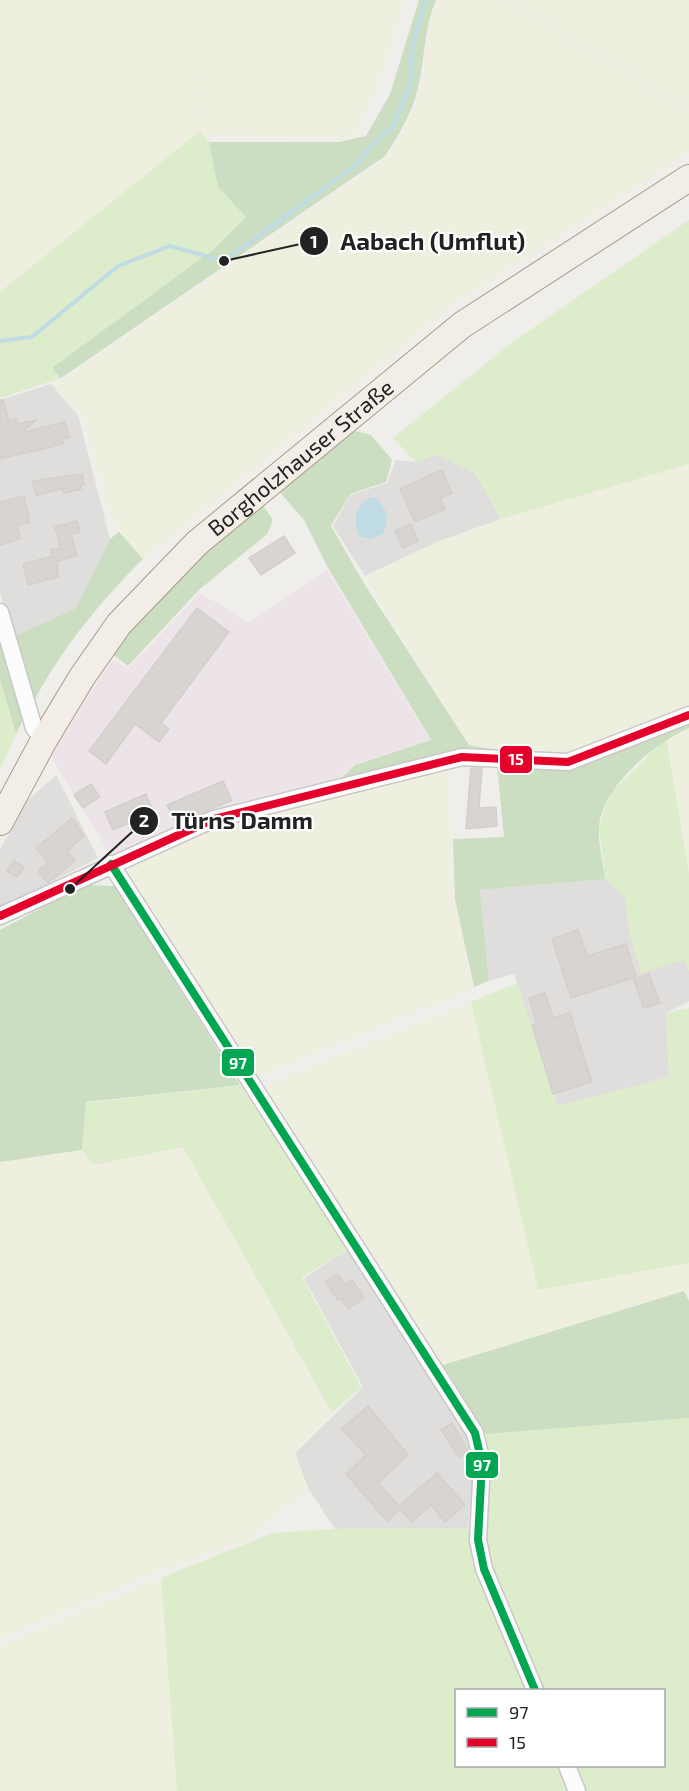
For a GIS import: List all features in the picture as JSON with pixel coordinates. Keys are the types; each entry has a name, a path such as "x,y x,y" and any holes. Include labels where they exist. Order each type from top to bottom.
{"main road":[{"name":"Borgholzhauser Straße","path":"0,822 44,740 82,677 119,624 197,543 462,325 689,178"}],"street":[{"path":"0,612 34,728 44,740"},
{"path":"0,915 214,819 462,757 568,762 689,714"},
{"path":"111,864 475,1433 482,1463 478,1540 484,1569 535,1689"},
{"path":"567,1767 577,1791"}],"shaded area":[{"path":"51,384 78,415 110,539 76,608 13,637 0,592 0,400"},
{"path":"436,454 475,473 501,519 437,542 365,576 333,526 350,495 387,483 396,460 416,462"},
{"path":"327,570 430,740 355,764 338,779 212,811 111,856 50,755 112,660 129,668 200,593 249,622"},
{"path":"56,775 98,858 0,908 0,850 26,802"},
{"path":"605,879 625,897 630,935 641,972 684,960 689,971 689,1001 666,1013 669,1077 557,1106 514,974 489,981 480,890"},
{"path":"351,1248 465,1431 475,1459 468,1528 335,1529 308,1488 295,1453 363,1387 304,1278"}],"green space":[{"path":"0,0 403,0 385,66 356,133 341,138 201,134 188,11 200,131 0,292"},
{"path":"419,0 436,0 427,32 418,88 404,124 385,156 61,378 52,368 214,249 246,217 218,187 209,142 340,142 366,136 390,94"},
{"path":"439,0 505,0 689,111 689,152 453,304 143,559 119,532 106,498 83,415 55,385 387,158 403,133 421,90 431,18"},
{"path":"508,0 689,0 689,109"},
{"path":"200,131 209,142 218,187 246,217 214,249 52,368 61,378 0,398 0,292"},
{"path":"689,220 689,464 501,519 475,473 436,454 416,462 393,438 514,341"},
{"path":"355,431 371,435 392,460 386,482 350,494 331,526 365,585 469,745 517,754 567,758 689,711 689,728 646,755 619,782 609,797 599,828 605,879 480,890 489,981 474,987 455,899 453,839 504,837 496,755 460,752 439,754 339,780 355,765 431,740 328,568 304,520 278,490"},
{"path":"689,464 689,711 567,758 517,754 469,745 365,576 437,542 501,519"},
{"path":"261,503 273,520 267,534 200,589 128,666 111,653 150,604 249,507"},
{"path":"119,532 143,559 112,592 68,646 32,705 13,637 76,608 110,539"},
{"path":"0,633 24,718 16,734 0,679"},
{"path":"0,679 16,734 0,770"},
{"path":"689,728 689,874 666,738"},
{"path":"666,738 689,874 689,971 684,960 641,973 630,935 625,897 605,879 599,827 610,794"},
{"path":"447,766 455,899 473,988 254,1078 120,867 216,824"},
{"path":"85,885 115,886 240,1085 86,1102 82,1150 0,1162 0,930"},
{"path":"517,983 558,1106 669,1077 666,1013 689,1008 689,1263 538,1290 471,1002"},
{"path":"471,1002 538,1290 689,1263 689,1289 443,1365 260,1088"},
{"path":"240,1085 351,1248 302,1277 361,1387 332,1413 183,1147 93,1165 82,1150 86,1103"},
{"path":"183,1147 332,1416 295,1453 308,1488 247,1539 161,1570 0,1638 0,1162 82,1150 93,1165"},
{"path":"684,1291 689,1301 689,1418 486,1434 443,1365"},
{"path":"689,1418 689,1791 585,1791 575,1767 665,1767 665,1689 543,1689 486,1555 486,1434"},
{"path":"468,1528 483,1580 528,1689 455,1689 455,1767 559,1767 569,1791 177,1791 161,1578 273,1533 335,1529"},
{"path":"161,1578 177,1791 0,1791 0,1646"}],"water":[{"path":"374,497 382,505 387,518 383,534 370,539 359,536 356,518 359,507"}],"building":[{"path":"0,400 3,400 9,420 16,419 17,424 36,420 21,433 65,422 69,438 62,439 63,444 0,459"},
{"path":"442,470 452,493 440,498 445,509 415,522 400,489"},
{"path":"82,474 84,485 80,486 81,489 64,493 62,489 36,495 32,481"},
{"path":"24,496 30,522 17,525 20,539 0,545 0,502"},
{"path":"77,521 80,532 71,534 77,556 57,561 58,577 28,585 23,564 53,556 51,550 61,548 55,527"},
{"path":"411,524 418,541 403,548 395,531"},
{"path":"284,536 295,553 261,575 249,558"},
{"path":"197,608 229,632 161,723 169,729 159,742 135,724 106,764 89,751"},
{"path":"471,768 482,768 479,808 496,807 497,826 466,829"},
{"path":"223,781 232,800 176,824 167,805"},
{"path":"91,784 100,797 83,808 74,795"},
{"path":"146,794 154,812 113,830 105,812"},
{"path":"72,818 84,836 67,851 75,861 48,883 38,871 48,863 36,848"},
{"path":"14,861 24,867 17,877 7,871"},
{"path":"578,930 587,956 626,944 636,977 571,998 552,939"},
{"path":"649,974 660,1003 644,1008 634,980"},
{"path":"545,993 553,1018 570,1013 592,1082 553,1094 532,1025 537,1023 529,998"},
{"path":"338,1274 345,1285 352,1280 364,1298 348,1309 341,1298 338,1300 326,1282"},
{"path":"368,1406 408,1455 378,1483 399,1506 437,1473 465,1505 445,1522 431,1505 412,1522 400,1509 387,1521 346,1474 366,1455 342,1429"},
{"path":"452,1423 468,1451 459,1457 441,1430"}],"waterway":[{"path":"0,341 32,337 118,266 170,246 224,261 356,165 372,145 393,126 410,86 413,45 425,0"}],"transit line":[{"name":"15","path":"0,916 214,819 462,757 568,762 689,715"},
{"name":"97","path":"111,864 475,1433 482,1463 478,1540 484,1569 535,1689"}],"place":[{"name":"Aabach (Umflut)","path":"224,261"},
{"name":"Türns Damm","path":"70,889"}]}
